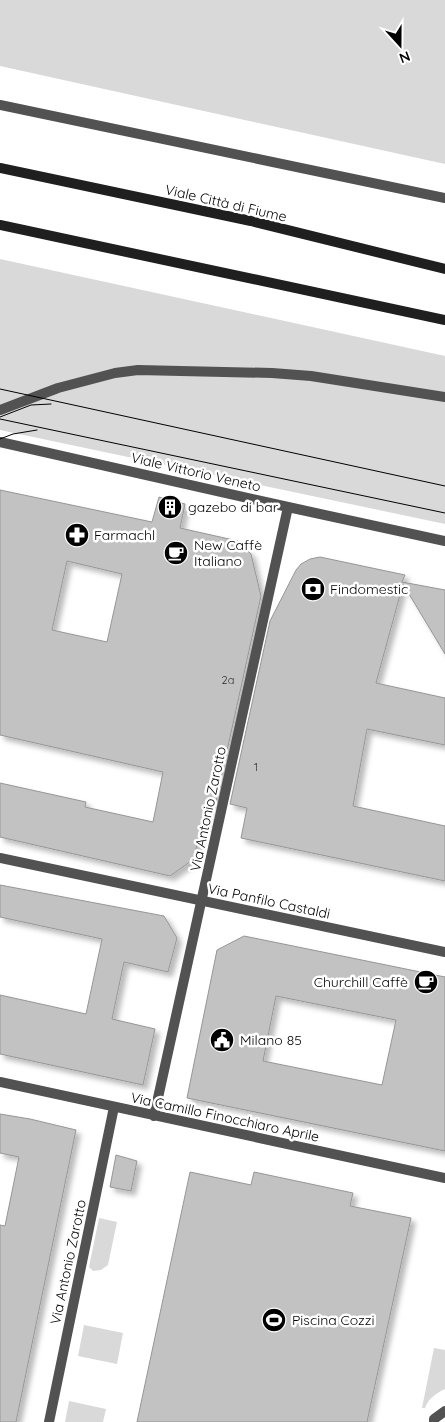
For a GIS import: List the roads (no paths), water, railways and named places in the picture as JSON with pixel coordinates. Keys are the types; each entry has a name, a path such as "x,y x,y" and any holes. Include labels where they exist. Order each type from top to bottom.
{"main road":[{"name":"Viale Città di Fiume","path":"0,168 251,221 445,269"},
{"path":"0,225 445,320"}],"street":[{"path":"0,105 445,198"},
{"path":"0,410 58,388 114,373 138,370 272,373 311,376 445,397"},
{"name":"Viale Vittorio Veneto","path":"0,442 445,541"},
{"name":"Via Antonio Zarotto","path":"154,1116 288,507"},
{"name":"Via Panfilo Castaldi","path":"0,858 445,952"},
{"name":"Via Camillo Finocchiaro Aprile","path":"0,1082 445,1178"},
{"name":"Via Antonio Zarotto","path":"49,1422 114,1107"},
{"path":"434,1422 434,1419 445,1411"}],"tram line":[{"path":"0,389 445,486"},
{"path":"0,417 31,405 51,404"},
{"path":"0,419 445,513"},
{"path":"0,439 13,434 37,430"}],"place":[{"name":"gazebo di bar","path":"170,507"},
{"name":"Farmachl","path":"77,535"},
{"name":"New Caffè Italiano","path":"176,553"},
{"name":"Findomestic","path":"313,589"},
{"name":"Churchill Caffè","path":"426,982"},
{"name":"Milano 85","path":"222,1040"},
{"name":"Piscina Cozzi","path":"274,1320"}]}
